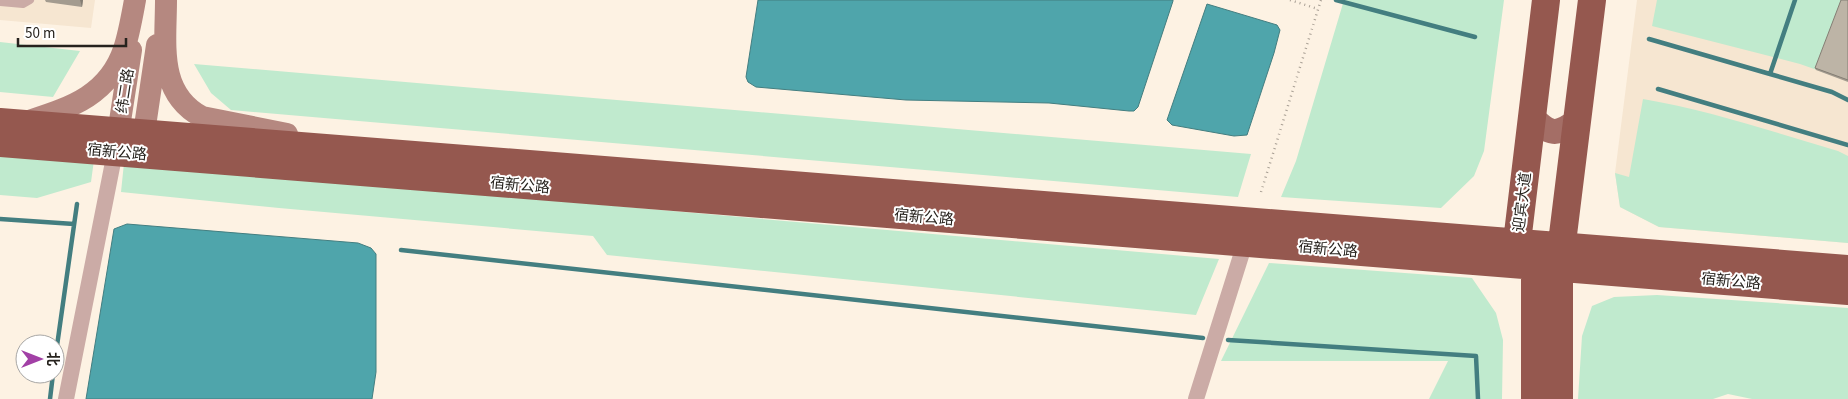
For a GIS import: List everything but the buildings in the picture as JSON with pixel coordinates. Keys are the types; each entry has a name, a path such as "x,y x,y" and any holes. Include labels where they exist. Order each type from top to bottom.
{"highway":[{"name":"迎宾大道","path":"1546,0 1517,242 1552,259"},
{"path":"1535,399 1552,259 1577,121 1592,0"},
{"name":"宿新公路","path":"11,123 126,139 1245,243 1552,259 1848,269"},
{"name":"宿新公路","path":"0,143 126,139 431,156 1517,242"},
{"name":"宿新公路","path":"1552,259 1848,291"},
{"path":"1552,259 1559,399"}],"main road":[{"path":"1532,117 1542,127 1552,132 1562,132 1577,121"}],"street":[{"path":"11,123 77,103 89,97 100,88 114,71 124,50 137,0"},
{"name":"纬二路","path":"126,139 137,0"},
{"path":"165,0 166,63 170,81 178,97 190,111 202,118 230,124 431,156"},
{"name":"纬二路","path":"126,139 165,0"},
{"path":"66,399 126,139"},
{"path":"1196,399 1245,243"}],"lane":[{"path":"0,2 23,4 30,0"}],"path":[{"path":"1290,0 1318,9"},
{"path":"1261,192 1321,0"}],"shaded area":[{"path":"0,0 95,0 91,28 0,20"},
{"path":"1637,0 1848,0 1848,243 1659,227 1620,207 1615,173"}],"green space":[{"path":"1344,0 1504,0 1484,151 1474,176 1441,208 1281,197 1296,161"},
{"path":"1657,0 1848,0 1834,76 1800,64 1652,26"},
{"path":"0,42 80,51 53,97 0,92"},
{"path":"194,64 1251,154 1238,197 231,110 211,93"},
{"path":"1643,99 1741,122 1838,151 1848,156 1848,243 1659,227 1620,207 1615,173 1629,177"},
{"path":"0,153 94,160 91,182 37,198 0,195"},
{"path":"124,163 1219,259 1196,315 607,255 593,236 121,192"},
{"path":"1269,263 1472,278 1496,313 1503,340 1502,399 1429,399 1448,361 1221,361"},
{"path":"1657,295 1848,308 1848,399 1752,399 1728,394 1713,399 1578,399 1582,336 1592,306 1614,297"}],"water":[{"path":"758,0 1173,1 1138,107 1134,111 1129,111 1049,103 906,100 756,87 748,82 746,77"},
{"path":"1207,4 1277,25 1280,30 1247,135 1234,136 1172,125 1167,120"},
{"path":"127,224 358,243 371,248 376,254 376,372 372,399 86,399 114,229"}],"waterway":[{"path":"1336,0 1475,37"},
{"path":"1795,0 1770,74 1832,92 1848,100"},
{"path":"1649,39 1770,74"},
{"path":"1658,89 1848,145"},
{"path":"59,334 77,204"},
{"path":"0,219 74,224"},
{"path":"401,250 1203,338"},
{"path":"1228,340 1476,356 1478,399"},
{"path":"50,399 52,384"}]}
